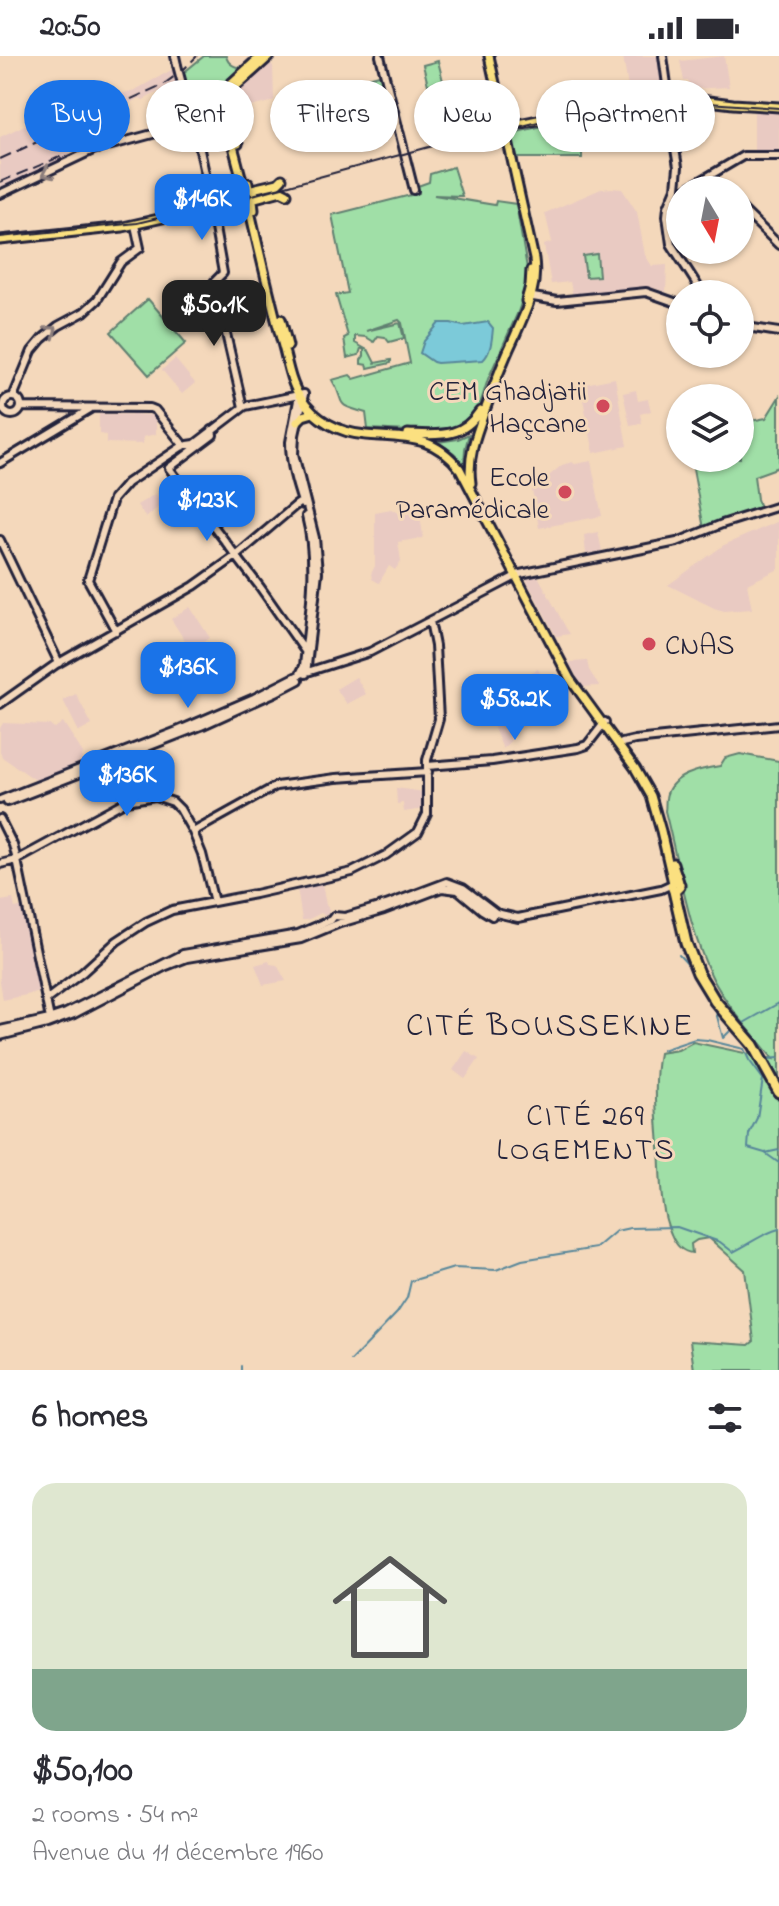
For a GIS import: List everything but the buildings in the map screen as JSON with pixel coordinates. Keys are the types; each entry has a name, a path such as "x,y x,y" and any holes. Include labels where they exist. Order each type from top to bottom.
{"highway":[{"path":"675,886 702,972 714,992 764,1054 779,1081"},
{"path":"675,886 686,943 698,973 715,1001 753,1045 779,1092"}],"main road":[{"path":"235,80 261,56"},
{"path":"243,80 270,56"},
{"path":"487,56 493,80"},
{"path":"715,103 779,107"},
{"path":"237,152 280,335 301,394 313,413 326,423 351,433 412,436 453,433 468,426 482,413"},
{"path":"509,152 531,264 530,299"},
{"path":"469,481 471,453 491,380 530,299 535,282 534,259 509,152"},
{"path":"248,196 282,179"},
{"path":"0,238 126,223 248,196 281,191 287,194"},
{"path":"0,238 135,225 211,204"},
{"path":"301,394 325,417 364,432 426,438 457,436 476,425"},
{"path":"296,420 313,413"},
{"path":"469,481 467,455 482,413"},
{"path":"412,436 443,451 469,481"},
{"path":"426,438 459,462 520,576 574,687 635,768 651,796 675,886"},
{"path":"603,723 622,743 654,793 675,886"}],"street":[{"path":"175,56 181,80"},
{"path":"380,56 414,190"},
{"path":"663,56 666,80"},
{"path":"0,194 93,150 146,136"},
{"path":"200,152 223,273 214,282 243,405"},
{"path":"676,152 677,176"},
{"path":"711,176 743,156 779,156"},
{"path":"754,221 779,245"},
{"path":"13,397 32,351 42,339 97,300 121,262 140,248 135,225"},
{"path":"535,282 540,293 557,301"},
{"path":"530,299 532,302 557,301 646,292 666,299"},
{"path":"754,328 779,332"},
{"path":"243,405 301,394"},
{"path":"116,631 88,580 113,499 127,483 243,405 301,394"},
{"path":"301,394 294,454 313,560 307,670"},
{"path":"13,397 20,405 155,410 186,445"},
{"path":"13,397 6,399 2,405 6,412 12,415 19,411 20,405"},
{"path":"271,401 287,405 296,420"},
{"path":"0,463 93,407"},
{"path":"211,429 213,435 169,468 306,650"},
{"path":"0,704 59,663 194,586 304,500"},
{"path":"304,500 315,538 318,572 307,670"},
{"path":"0,802 29,795 201,726 276,692 307,670 363,658 520,576 677,542 779,506"},
{"path":"0,540 59,663"},
{"path":"46,1000 117,941 172,910 352,872 386,855 418,832 427,814 427,760 439,719 435,646 430,623"},
{"path":"193,832 276,786 578,748 587,745 603,723"},
{"path":"622,743 779,725"},
{"path":"0,864 17,860 126,801 155,796 173,802 193,832 214,902"},
{"path":"0,819 17,860 51,1020"},
{"path":"0,1033 74,1014 187,958 301,939 336,921 384,910 442,888 458,890 492,916 520,921 675,886"}],"shaded area":[{"path":"623,56 661,56 664,80 627,80"},
{"path":"724,56 729,87 715,88 715,80 684,80 680,61"},
{"path":"270,63 273,66 270,102 254,106 254,80 251,80"},
{"path":"175,68 178,80 153,80"},
{"path":"146,84 146,98 130,103 130,91"},
{"path":"754,109 779,110 779,153 754,152"},
{"path":"24,125 24,152 70,152 71,156 0,189 0,137"},
{"path":"601,189 622,189 637,212 645,255 652,266 667,265 666,292 654,288 573,297 570,282 551,284 544,245 552,242 545,213"},
{"path":"175,359 195,383 182,394 162,370"},
{"name":"CEM Ghadjatii Haçcane","path":"615,378 627,446 594,453 580,385"},
{"path":"636,390 638,401 648,399 651,411 640,414 642,423 630,425 623,393"},
{"path":"99,414 152,415 156,420 156,434 143,437 143,444 106,443 106,435 99,434"},
{"name":"Ecole Paramédicale","path":"591,461 602,516 539,528 532,490 562,465"},
{"path":"155,494 163,503 146,518 137,505"},
{"path":"391,509 401,514 416,513 420,516 423,535 422,538 398,542 401,561 395,570 389,566 379,583 372,579 371,574 375,566 375,512"},
{"path":"779,521 779,569 747,584 752,609 724,611 668,585 724,545"},
{"path":"598,532 602,551 586,554 584,535"},
{"path":"538,576 570,634 556,636 527,581 527,578"},
{"path":"190,607 210,638 191,650 171,619"},
{"path":"587,661 599,686 582,687 570,664"},
{"path":"538,669 549,691 503,749 481,698"},
{"path":"356,677 366,694 347,704 336,689"},
{"path":"76,694 92,725 79,732 63,700"},
{"path":"63,722 83,753 80,766 37,781 2,757 0,728 3,723 49,725 55,728"},
{"path":"396,788 424,792 423,809 404,812 403,803 397,804"},
{"path":"322,884 328,914 325,916 321,913 302,920 297,888"},
{"path":"13,899 15,908 24,906 40,992 3,1000 0,981 0,901"},
{"path":"269,961 277,965 286,981 263,985 255,965"},
{"path":"466,1051 479,1059 465,1079 453,1070"}],"green space":[{"path":"204,56 226,56 233,65 246,68 233,80 183,80 182,74"},
{"path":"438,61 443,80 427,80 423,65"},
{"path":"383,74 384,80 360,80"},
{"path":"536,128 536,152 582,152 582,158 513,158 512,152 520,152 520,131"},
{"path":"453,167 462,196 434,195 495,205 496,201 516,204 529,280 488,379 477,414 452,433 368,429 366,413 344,405 332,380 350,375 354,379 410,363 402,323 399,320 366,331 400,323 404,338 389,342 385,337 378,336 374,342 355,336 355,343 369,351 375,363 391,360 391,363 368,368 361,364 364,350 361,348 359,355 347,358 344,338 348,336 336,295 348,293 332,215 419,193 415,187 429,182 430,174"},
{"path":"597,254 599,276 586,277 583,256"},
{"path":"148,299 186,343 149,375 111,332"},
{"path":"779,397 779,467 754,476 760,508 704,529 694,472 754,472 754,420 766,418"},
{"path":"469,434 464,464 438,442 458,439"},
{"path":"740,754 779,761 779,1370 694,1370 690,1341 749,1345 754,1341 745,1270 709,1238 691,1244 692,1253 685,1251 675,1241 667,1224 661,1191 657,1111 659,1053 678,1050 693,1042 773,1059 726,1000 704,960 685,897 665,811 668,790 679,779 695,771 720,766 725,758"}],"water":[{"path":"488,322 493,328 492,337 483,360 437,363 420,353 424,341 439,323 463,326"}],"waterway":[{"path":"679,955 692,969"},
{"path":"742,1024 779,1003"},
{"path":"715,1009 723,1038"},
{"path":"723,1038 732,1029"},
{"path":"662,1050 695,1039 744,1049 763,1079 757,1118 749,1134 748,1148 765,1153 779,1163"},
{"path":"764,1059 779,1058"},
{"path":"765,1153 779,1150"},
{"path":"351,1361 397,1313 407,1298 411,1281 454,1268 496,1270 522,1260 596,1248 616,1231 630,1228 677,1227 720,1242 733,1252 779,1229"}],"tram line":[{"path":"0,237 137,223 466,137 636,98 779,108"}],"railway":[{"path":"0,159 164,84 197,56"},
{"path":"0,182 62,156"}],"place":[{"name":"CEM Ghadjatii Haçcane","path":"603,406"},
{"name":"Ecole Paramédicale","path":"565,492"},
{"name":"CNAS","path":"649,644"}],"district":[{"name":"CITÉ BOUSSEKINE","path":"550,1024"},
{"name":"CITÉ 269 LOGEMENTS","path":"586,1132"}]}
